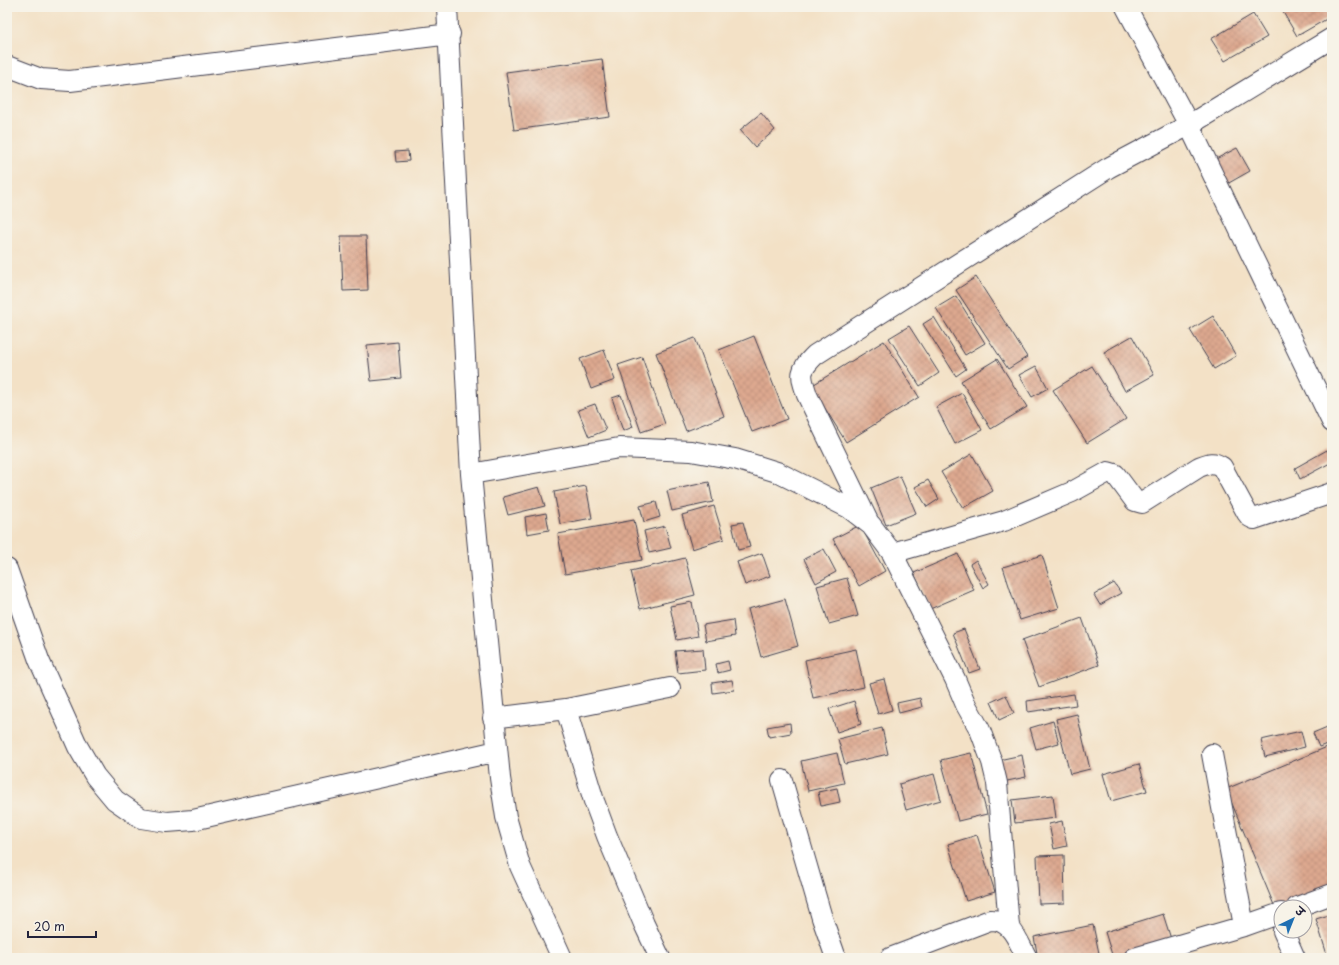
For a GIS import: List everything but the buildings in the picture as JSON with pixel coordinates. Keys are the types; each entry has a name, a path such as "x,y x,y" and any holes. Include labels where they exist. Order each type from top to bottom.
{"street":[{"path":"447,7 450,34 471,474 493,718 506,817 520,866 562,958"},
{"path":"1126,7 1189,125 1327,400 1332,422"},
{"path":"7,66 41,79 70,81 450,34"},
{"path":"1027,958 1009,926 997,783 992,762 980,730 966,705 956,679 892,553 871,526 807,395 802,378 805,365 821,351 1108,168 1189,125 1332,38"},
{"path":"471,474 619,448 690,451 735,459 777,472 849,508 871,526"},
{"path":"892,553 1004,521 1072,492 1108,472 1115,474 1135,501 1142,503 1200,467 1209,463 1216,464 1222,467 1246,512 1254,519 1332,493"},
{"path":"7,569 39,660 78,746 94,776 116,800 141,818 167,822 193,820 497,751"},
{"path":"493,718 566,709 670,688"},
{"path":"566,709 594,801 607,836 660,958"},
{"path":"1212,754 1244,926"},
{"path":"782,780 822,918 836,958"},
{"path":"1313,901 1332,894"},
{"path":"890,958 990,920 1002,921 1009,926"},
{"path":"1134,958 1244,926 1273,923"},
{"path":"1287,939 1295,958"}]}
